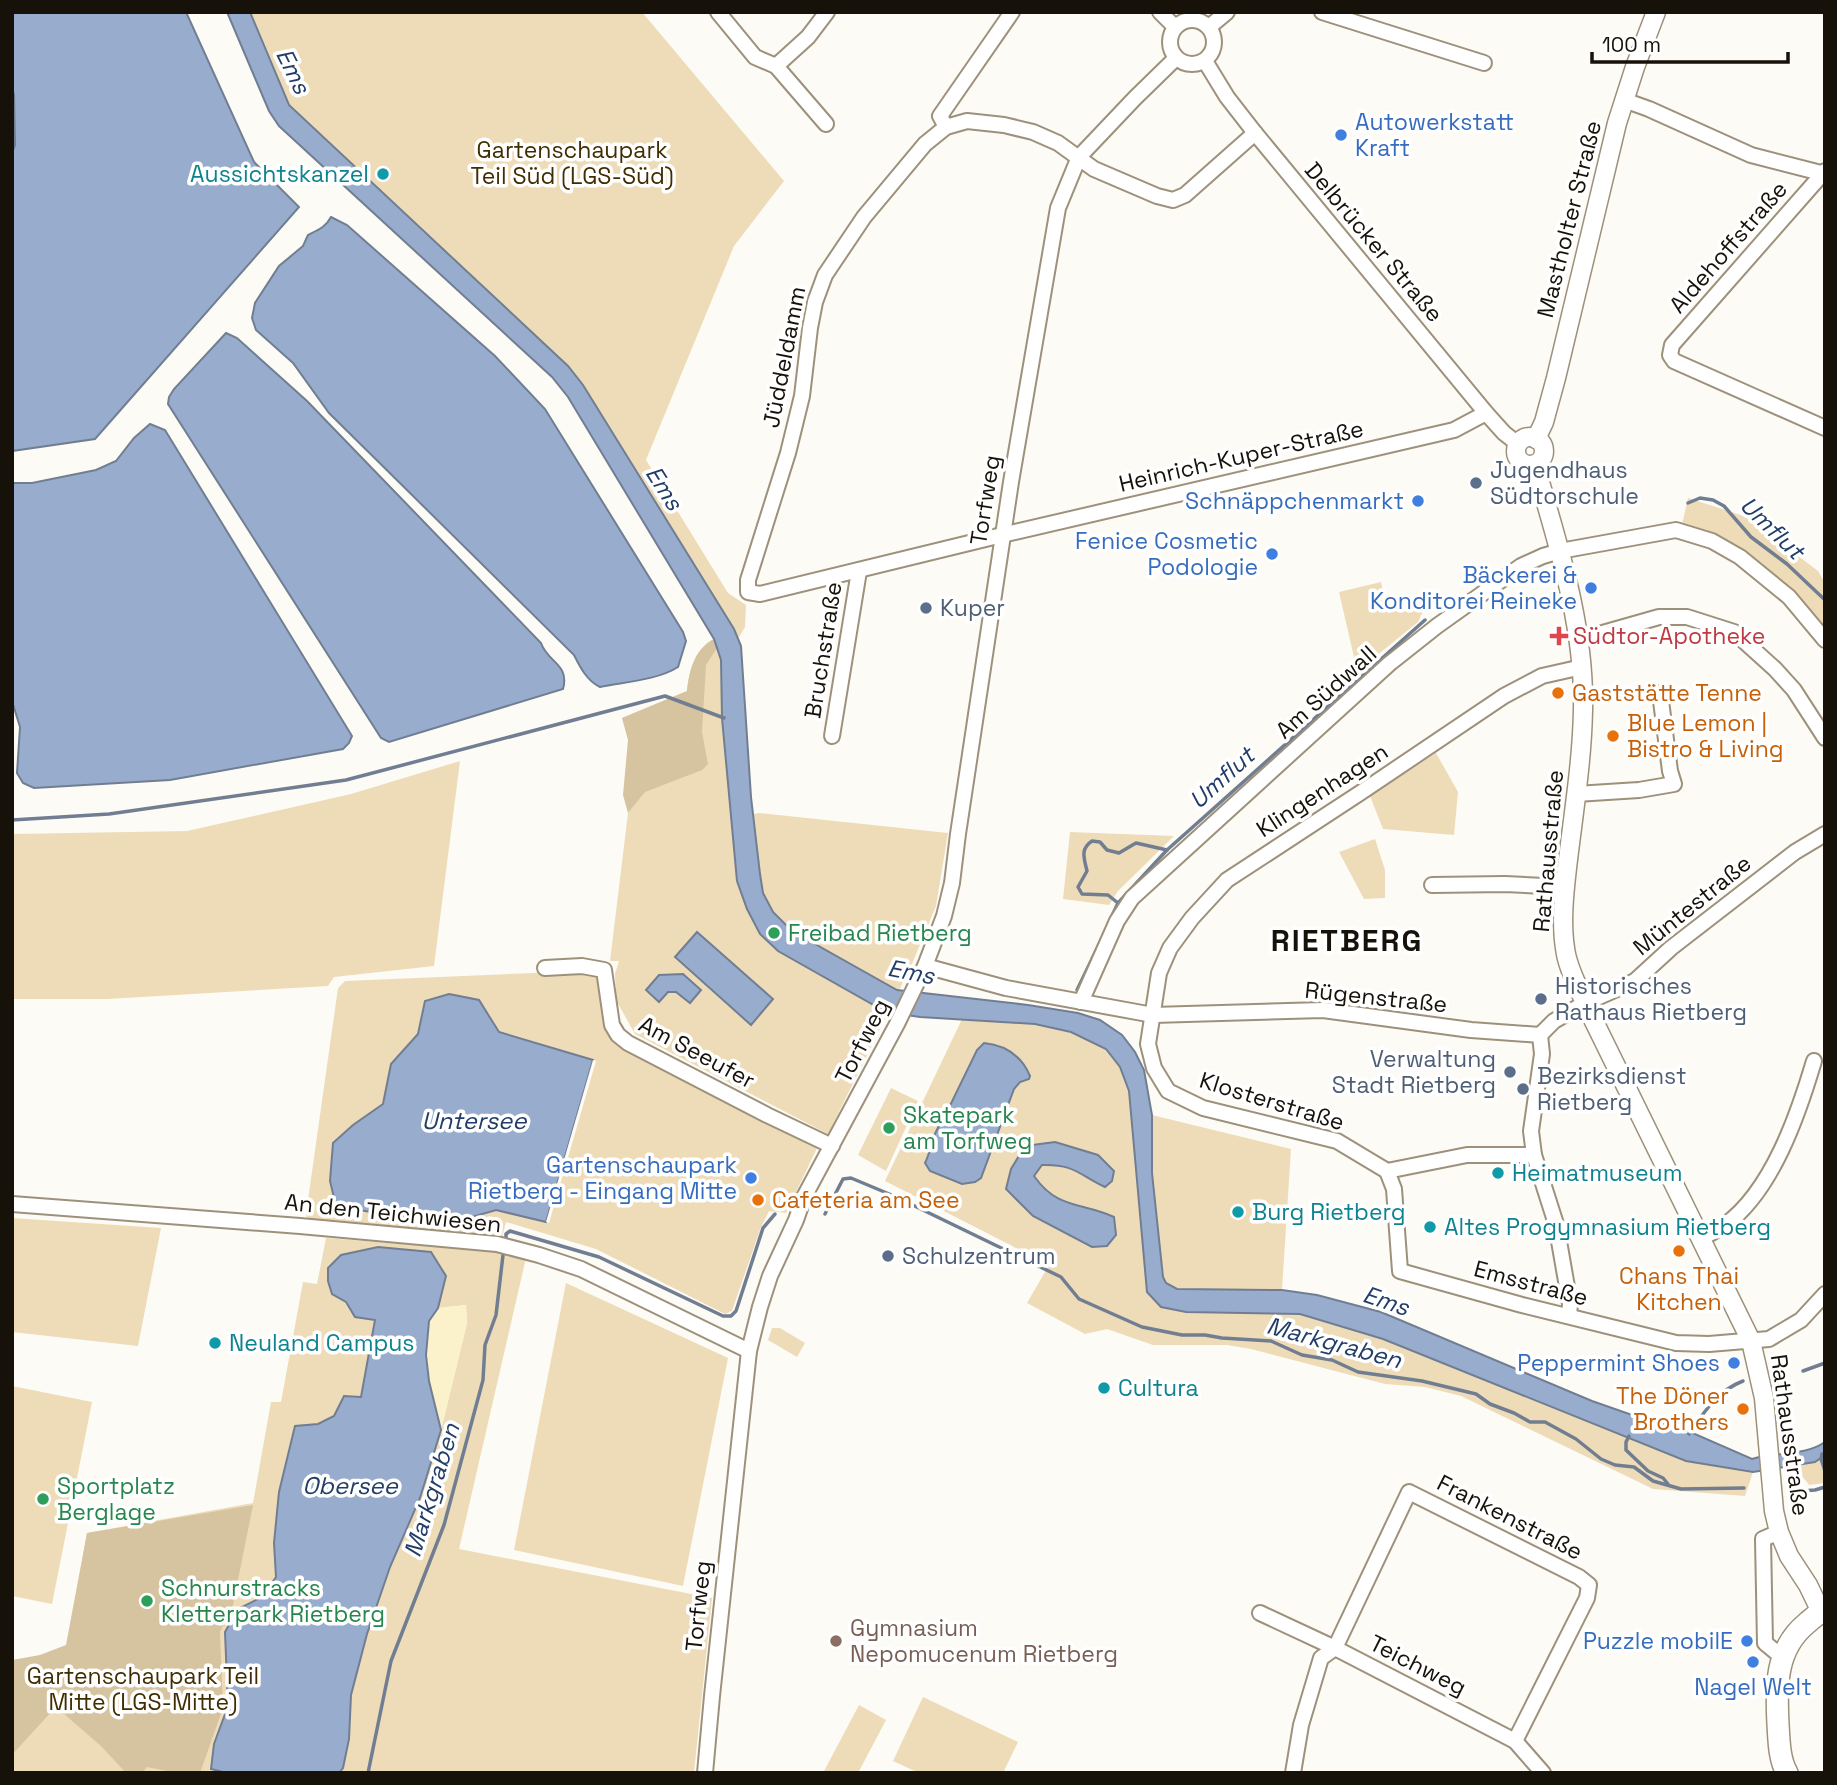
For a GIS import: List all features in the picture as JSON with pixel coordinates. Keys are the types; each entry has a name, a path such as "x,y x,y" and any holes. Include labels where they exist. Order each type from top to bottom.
{"main road":[{"path":"1781,1771 1776,1693 1782,1657 1800,1628 1823,1611"}],"street":[{"path":"718,12 755,57 776,66 825,124"},
{"path":"776,66 808,37 827,12"},
{"path":"1012,12 940,116 946,127 967,121 1004,124 1033,132 1058,143 1094,169 1173,200 1185,195 1255,133"},
{"path":"1160,12 1175,27"},
{"path":"1209,27 1227,12"},
{"path":"1322,12 1484,63"},
{"name":"Mastholter Straße","path":"1536,439 1544,422 1556,378 1624,100 1656,12"},
{"path":"1196,20 1209,27 1214,41 1205,61 1187,64 1175,58 1169,39 1175,27 1181,22 1196,20"},
{"name":"Torfweg","path":"705,1773 749,1351 760,1307 804,1197 918,982 930,968 952,883 1002,535 1058,208 1079,158 1175,58"},
{"name":"Delbrücker Straße","path":"1205,61 1227,97 1255,133 1486,413 1518,444"},
{"path":"1624,100 1751,155 1824,173"},
{"name":"Jüddeldamm","path":"748,592 748,580 788,453 802,397 810,328 815,302 825,275 884,191 925,144 946,127"},
{"name":"Aldehoffstraße","path":"1824,173 1672,345 1670,355 1674,361 1825,428"},
{"name":"Heinrich-Kuper-Straße","path":"1002,535 1454,430 1486,413"},
{"path":"1530,437 1536,439 1545,452 1540,462 1528,466 1521,463 1517,457 1518,444 1530,437"},
{"name":"Rathausstraße","path":"1535,465 1566,573 1582,667 1581,752 1565,887 1565,948 1585,1003 1751,1341 1764,1398 1774,1511 1779,1532 1789,1556 1823,1611"},
{"name":"Am Südwall","path":"1081,1002 1117,920 1132,898 1389,664 1521,566 1560,551 1676,530 1712,541 1740,557 1789,597 1825,640"},
{"name":"Bruchstraße","path":"748,592 760,594 1002,535"},
{"name":"Bruchstraße","path":"832,736 859,571"},
{"path":"1578,640 1659,617 1687,617 1734,632 1794,690 1825,738"},
{"name":"Klingenhagen","path":"1153,1015 1159,973 1170,948 1192,918 1227,880 1504,696 1542,676 1582,667"},
{"path":"1576,794 1639,790 1674,784 1660,693"},
{"name":"Müntestraße","path":"1585,1003 1635,981 1671,948 1722,908 1795,852 1825,834"},
{"path":"1432,885 1506,884 1565,887"},
{"name":"Am Seeufer","path":"545,968 582,966 604,970 612,1025 618,1035 628,1043 832,1146"},
{"path":"930,968 1006,988 1153,1015"},
{"path":"1569,1316 1570,1304 1556,1224 1534,1155 1531,1131 1542,1054 1540,1034 1554,1021 1585,1003"},
{"name":"Rügenstraße","path":"1153,1015 1323,1010 1471,1030 1540,1034"},
{"name":"Klosterstraße","path":"1153,1015 1148,1044 1154,1068 1168,1091 1203,1108 1337,1140 1387,1171"},
{"path":"1702,1238 1726,1224 1752,1199 1773,1167 1800,1109 1814,1062"},
{"path":"1387,1171 1468,1155 1534,1155"},
{"name":"Emsstraße","path":"1387,1171 1394,1189 1400,1271 1522,1305 1676,1343 1709,1344 1769,1339 1801,1320 1825,1294"},
{"name":"An den Teichwiesen","path":"12,1204 497,1244 580,1269 749,1351"},
{"name":"Frankenstraße","path":"1335,1648 1409,1492 1579,1577 1589,1585 1587,1598 1516,1741"},
{"path":"1779,1532 1763,1539 1765,1643 1782,1657"},
{"name":"Teichweg","path":"1260,1613 1335,1648 1516,1741 1543,1773"},
{"path":"1293,1773 1301,1725 1321,1658 1335,1648"}],"green space":[{"name":"Gartenschaupark Teil Süd (LGS-Süd)","path":"250,12 642,12 784,181 734,246 646,460 728,593 746,605 745,627 738,639 583,385 289,105"},
{"path":"1688,498 1747,517 1818,571 1825,583 1825,633 1792,593 1682,525"},
{"path":"1381,582 1388,613 1424,603 1424,609 1418,622 1360,669 1356,666 1339,592"},
{"name":"Freibad Rietberg","path":"714,639 721,660 722,718 732,818 759,813 948,833 936,906 912,964 828,1134 635,1034 616,1000 615,974 619,961 610,961 628,813 645,791 622,718 687,691 697,655"},
{"path":"714,639 717,648 706,665 702,732 708,764 702,770 645,792 628,813 623,795 628,740 622,718 687,691 697,655"},
{"path":"1436,753 1458,792 1454,835 1383,829 1370,796"},
{"path":"460,761 434,966 334,977 328,986 108,999 12,999 12,834 187,831 351,794"},
{"path":"1070,832 1174,836 1118,891 1109,905 1063,899"},
{"path":"1375,839 1385,870 1385,898 1364,899 1339,852"},
{"path":"582,971 596,976 612,1041 818,1146 786,1213 769,1211 732,1311 725,1314 596,1249 506,1222 502,1237 311,1223 306,1214 338,988 345,981","holes":["479,1000 499,1032 593,1060 546,1222 496,1210 465,1219 333,1143 383,1104 391,1064 418,1034 425,1001"]},
{"path":"962,1019 1035,1024 1071,1032 1106,1049 1120,1067 1129,1091 1147,1292 1161,1307 1186,1312 1299,1314 1383,1339 1686,1461 1753,1472 1745,1496 1653,1489 1461,1396 1425,1387 1385,1384 1227,1345 1153,1345 1107,1329 1085,1334 1027,1303 1049,1265 885,1181","holes":["986,1043 999,1045 1021,1061 1029,1079 1020,1082 1014,1089 981,1177 967,1183 959,1183 925,1163 937,1130 977,1050","1055,1142 1098,1155 1094,1181 1070,1168 1050,1164 1042,1164 1034,1176 1055,1197 1101,1211 1092,1247 1033,1216 1007,1189 1025,1146"]},
{"name":"Skatepark am Torfweg","path":"891,1088 918,1101 886,1171 858,1155"},
{"path":"1152,1115 1291,1149 1282,1290 1177,1289 1166,1283 1163,1277 1152,1173"},
{"path":"12,1218 161,1228 138,1346 12,1332"},
{"name":"Gartenschaupark Teil Mitte (LGS-Mitte)","path":"326,1238 490,1250 526,1258 459,1549 712,1598 694,1773 339,1773 343,1768 349,1739 351,1695 367,1634 390,1567 420,1498 441,1430 467,1323 466,1305 438,1308 446,1276 332,1294 346,1302 355,1317 375,1320 361,1398 345,1396 334,1416 318,1424 294,1427 279,1492 274,1543 276,1577 262,1597 238,1609 225,1632 228,1706 214,1744 211,1769 227,1773 12,1773 12,1755 56,1707 87,1533 253,1503 271,1402 281,1402 303,1282 317,1284"},
{"path":"566,1283 728,1358 683,1586 514,1550"},
{"path":"772,1328 780,1328 805,1343 797,1357 768,1340"},
{"name":"Sportplatz Berglage","path":"12,1386 92,1402 52,1604 12,1596"},
{"path":"1825,1455 1825,1483 1809,1485 1795,1467 1815,1462"},
{"path":"253,1505 233,1605 220,1632 223,1708 200,1773 177,1773 147,1767 142,1773 126,1773 101,1746 56,1707 12,1755 12,1660 40,1655 66,1645 87,1533"},
{"path":"923,1697 1018,1742 1003,1773 919,1773 893,1761"},
{"path":"859,1705 886,1720 858,1773 823,1773"}],"sand":[{"path":"466,1305 467,1323 441,1430 429,1381 426,1355 429,1321 438,1308"}],"water":[{"path":"12,12 186,12 254,162 299,207 95,439 12,451 12,153 15,145"},
{"path":"227,12 250,12 289,105 568,366 583,385 734,629 741,646 751,797 760,874 763,893 773,912 792,931 897,990 1078,1013 1100,1020 1122,1035 1135,1052 1144,1070 1152,1115 1152,1173 1163,1277 1166,1283 1177,1289 1282,1290 1317,1295 1381,1312 1592,1401 1652,1422 1672,1424 1752,1459 1808,1450 1825,1442 1825,1455 1815,1462 1753,1472 1686,1461 1383,1339 1300,1314 1186,1312 1161,1307 1147,1292 1129,1091 1120,1067 1106,1049 1071,1032 1035,1024 920,1017 886,1012 778,951 760,934 737,881 722,718 721,660 714,639 568,397 552,377 279,126 269,111"},
{"path":"331,217 347,225 495,356 545,409 683,632 686,641 678,667 651,678 600,687 591,681 574,655 329,413 293,363 256,330 252,318 255,303 279,266 303,246 308,235 324,226"},
{"path":"226,333 237,338 307,401 541,643 561,668 563,689 389,742 381,738 168,404 174,389"},
{"path":"150,424 165,430 352,736 343,749 170,780 34,788 23,783 17,773 20,727 12,701 12,483 32,483 96,470 116,461 134,438"},
{"path":"697,932 773,999 751,1025 675,957"},
{"path":"683,974 701,990 690,1003 676,992 668,992 659,1002 646,990 659,975"},
{"name":"Untersee","path":"449,994 479,1000 499,1032 593,1060 546,1222 496,1210 465,1219 388,1215 336,1206 330,1181 333,1143 383,1104 391,1064 418,1034 425,1001"},
{"path":"984,1043 1012,1052 1030,1076 1014,1089 981,1178 962,1184 930,1171 925,1163 937,1130 977,1050"},
{"path":"1055,1142 1098,1155 1114,1171 1112,1181 1105,1187 1062,1166 1042,1165 1034,1176 1052,1195 1061,1200 1114,1217 1116,1235 1107,1246 1092,1247 1033,1216 1006,1189 1011,1169 1025,1146"},
{"name":"Obersee","path":"378,1247 431,1252 446,1276 438,1308 429,1321 426,1355 429,1381 441,1430 420,1498 390,1567 367,1634 351,1695 349,1739 343,1768 339,1773 227,1773 211,1769 214,1744 228,1706 225,1632 238,1609 262,1597 276,1577 274,1543 279,1492 295,1426 318,1424 334,1416 344,1396 361,1397 375,1320 355,1317 346,1302 332,1294 328,1268 341,1255"}],"pier":[{"path":"593,1060 596,1061 549,1223 546,1222"}],"waterway":[{"name":"Umflut","path":"1688,503 1700,498 1713,500 1724,506 1751,537 1787,564 1825,600"},
{"name":"Umflut","path":"1111,918 1118,903 1167,850 1425,620"},
{"path":"12,820 109,814 346,780 665,696 724,718"},
{"path":"1118,903 1108,895 1082,894 1078,887 1087,871 1084,854 1088,844 1092,841 1100,842 1107,850 1119,853 1136,843 1167,850"},
{"name":"Umflut","path":"1077,990 1105,932"},
{"name":"Markgraben","path":"825,1214 843,1179 851,1178 1061,1277 1079,1299 1142,1327 1182,1335 1271,1341 1302,1355 1332,1360 1358,1372 1422,1381 1476,1394 1490,1404 1530,1422 1545,1422 1576,1439 1601,1459 1615,1465 1634,1467 1653,1481 1681,1489 1744,1488"},
{"name":"Markgraben","path":"506,1238 510,1231 599,1257 723,1316 731,1316 736,1311 763,1228 775,1214"},
{"name":"Markgraben","path":"368,1773 391,1661 444,1525 483,1380 485,1345 496,1315 503,1255"},
{"name":"Umflut","path":"1803,1371 1825,1363"},
{"name":"Umflut","path":"1689,1434 1718,1396 1743,1381"},
{"path":"1629,1436 1626,1450 1648,1471 1663,1478 1668,1484"},
{"name":"Markgraben","path":"1822,1454 1825,1471"},
{"name":"Markgraben","path":"1790,1492 1825,1487"}],"place":[{"name":"Autowerkstatt Kraft","path":"1341,135"},
{"name":"Aussichtskanzel","path":"383,174"},
{"name":"Jugendhaus Südtorschule","path":"1476,483"},
{"name":"Schnäppchenmarkt","path":"1418,501"},
{"name":"Fenice Cosmetic Podologie","path":"1272,554"},
{"name":"Bäckerei & Konditorei Reineke","path":"1591,588"},
{"name":"Kuper","path":"926,608"},
{"name":"Südtor-Apotheke","path":"1559,636"},
{"name":"Gaststätte Tenne","path":"1558,693"},
{"name":"Blue Lemon | Bistro & Living","path":"1613,736"},
{"name":"Freibad Rietberg","path":"774,933"},
{"name":"Historisches Rathaus Rietberg","path":"1541,999"},
{"name":"Verwaltung Stadt Rietberg","path":"1510,1072"},
{"name":"Bezirksdienst Rietberg","path":"1523,1089"},
{"name":"Skatepark am Torfweg","path":"889,1128"},
{"name":"Heimatmuseum","path":"1498,1173"},
{"name":"Gartenschaupark Rietberg - Eingang Mitte","path":"751,1178"},
{"name":"Cafeteria am See","path":"758,1200"},
{"name":"Burg Rietberg","path":"1238,1212"},
{"name":"Altes Progymnasium Rietberg","path":"1430,1227"},
{"name":"Chans Thai Kitchen","path":"1679,1251"},
{"name":"Schulzentrum","path":"888,1256"},
{"name":"Neuland Campus","path":"215,1343"},
{"name":"Peppermint Shoes","path":"1734,1363"},
{"name":"Cultura","path":"1104,1388"},
{"name":"The Döner Brothers","path":"1743,1409"},
{"name":"Sportplatz Berglage","path":"43,1499"},
{"name":"Schnurstracks Kletterpark Rietberg","path":"147,1601"},
{"name":"Gymnasium Nepomucenum Rietberg","path":"836,1641"},
{"name":"Puzzle mobilE","path":"1747,1641"},
{"name":"Nagel Welt","path":"1753,1662"}],"district":[{"name":"RIETBERG","path":"1347,941"}],"water label":[{"name":"Ems","path":"293,71"},
{"name":"Ems","path":"664,488"},
{"name":"Ems","path":"911,972"},
{"name":"Ems","path":"1386,1301"}]}
